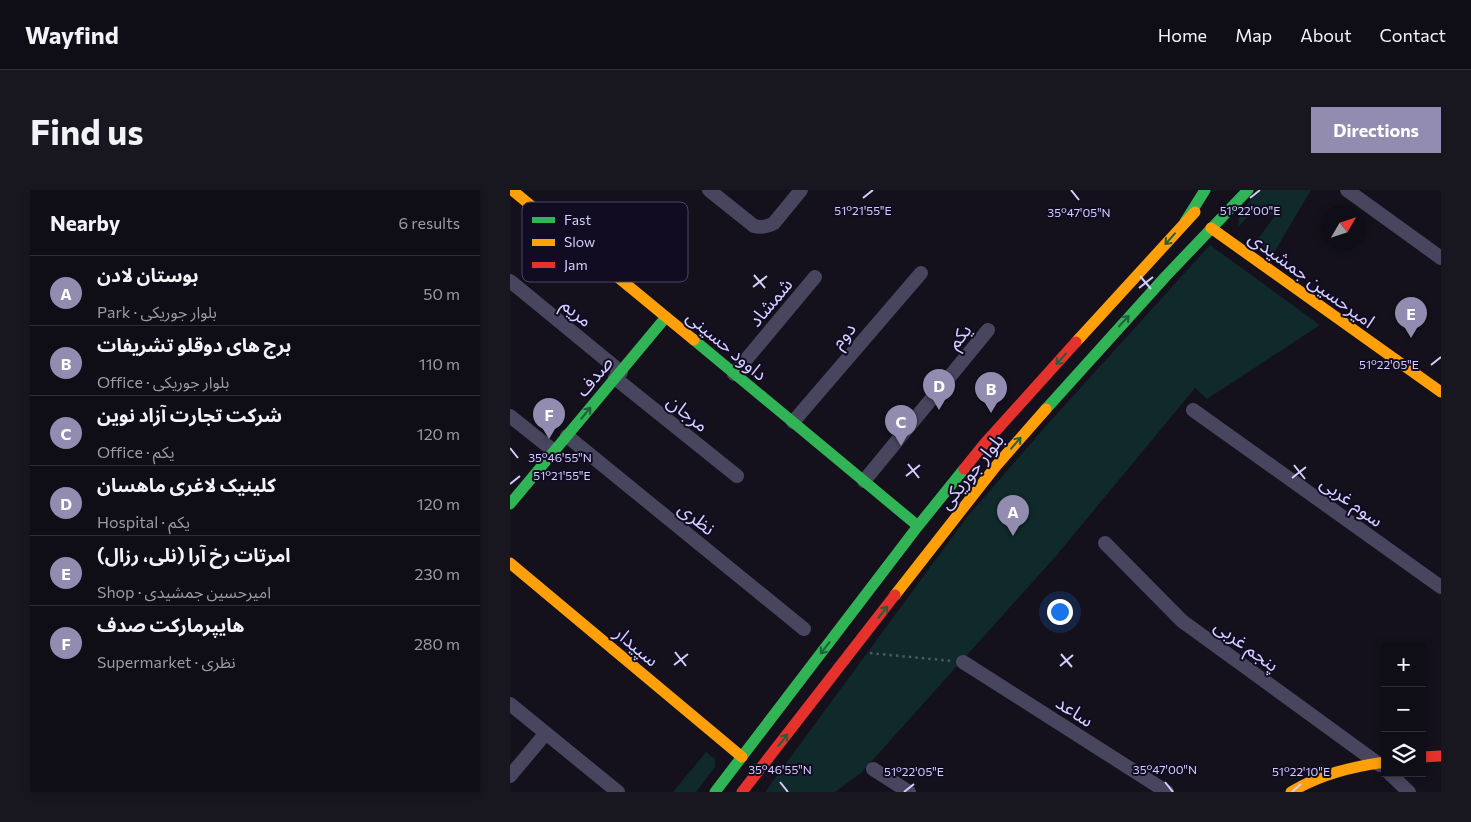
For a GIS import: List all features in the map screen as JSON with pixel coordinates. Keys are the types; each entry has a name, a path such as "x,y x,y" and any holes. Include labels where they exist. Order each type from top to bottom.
{"main road":[{"name":"داوود حسینی","path":"512,190 527,202"},
{"path":"1185,222 1205,190"},
{"name":"بلوار جوریکی","path":"742,792 852,652 990,455 1185,222 1215,190"},
{"name":"بلوار جوریکی","path":"715,792 918,526 1073,377 1248,190"},
{"name":"امیرحسین جمشیدی","path":"1211,228 1441,392"},
{"name":"داوود حسینی","path":"624,282 918,526"},
{"name":"صدف","path":"510,504 666,317"},
{"name":"سپیدار","path":"510,563 742,757"},
{"path":"1426,757 1441,756"},
{"path":"1291,792 1314,779 1342,768 1381,764"}],"street":[{"path":"708,190 754,226 760,227 768,226 774,222 801,190"},
{"path":"1347,190 1441,258"},
{"name":"دوم","path":"793,422 921,273"},
{"name":"شمشاد","path":"734,374 815,277"},
{"name":"مریم","path":"510,281 618,375"},
{"name":"یکم","path":"864,481 988,330"},
{"name":"مرجان","path":"618,375 737,476"},
{"name":"سوم غربی","path":"1193,410 1441,587"},
{"path":"510,416 554,451"},
{"name":"نظری","path":"567,436 804,628"},
{"name":"پنجم غربی","path":"1105,544 1182,621 1381,763"},
{"name":"ساعد","path":"963,662 1167,792"},
{"path":"510,704 618,792"},
{"path":"510,776 546,733"},
{"path":"873,769 909,792"},
{"path":"1393,777 1409,792"}],"path":[{"path":"852,652 963,662"}],"green space":[{"path":"1261,190 1311,190 1272,256 1257,240 1274,217 1259,205 1238,227 1240,211"},
{"path":"1210,245 1320,325 1207,399 1195,388 1056,556 861,773 835,792 765,792 967,517 1045,427"},
{"path":"706,752 715,759 715,767 696,792 673,792"}],"traffic: fast":[{"path":"1185,222 1205,190"},
{"path":"1046,409 1166,276 1248,190"},
{"path":"510,504 666,317"},
{"path":"694,340 918,526"},
{"path":"715,792 918,526 964,469"}],"traffic: slow":[{"path":"512,190 527,202"},
{"path":"1076,342 1195,212"},
{"path":"1211,228 1441,392"},
{"path":"624,282 694,340"},
{"path":"895,595 996,466 1046,409"},
{"path":"510,563 742,757"},
{"path":"1291,792 1314,780 1336,772 1381,763"}],"traffic: jam":[{"path":"964,469 1076,342"},
{"path":"742,792 895,595"},
{"path":"1426,757 1441,756"}],"place":[{"name":"امرتات رخ آرا (نلی، رزال)","path":"1411,338"},
{"name":"کلینیک لاغری ماهسان","path":"939,410"},
{"name":"برج های دوقلو تشریفات","path":"991,413"},
{"name":"هایپرمارکت صدف","path":"549,439"},
{"name":"شرکت تجارت آزاد نوین","path":"901,446"},
{"name":"بوستان لادن","path":"1013,536"}]}
